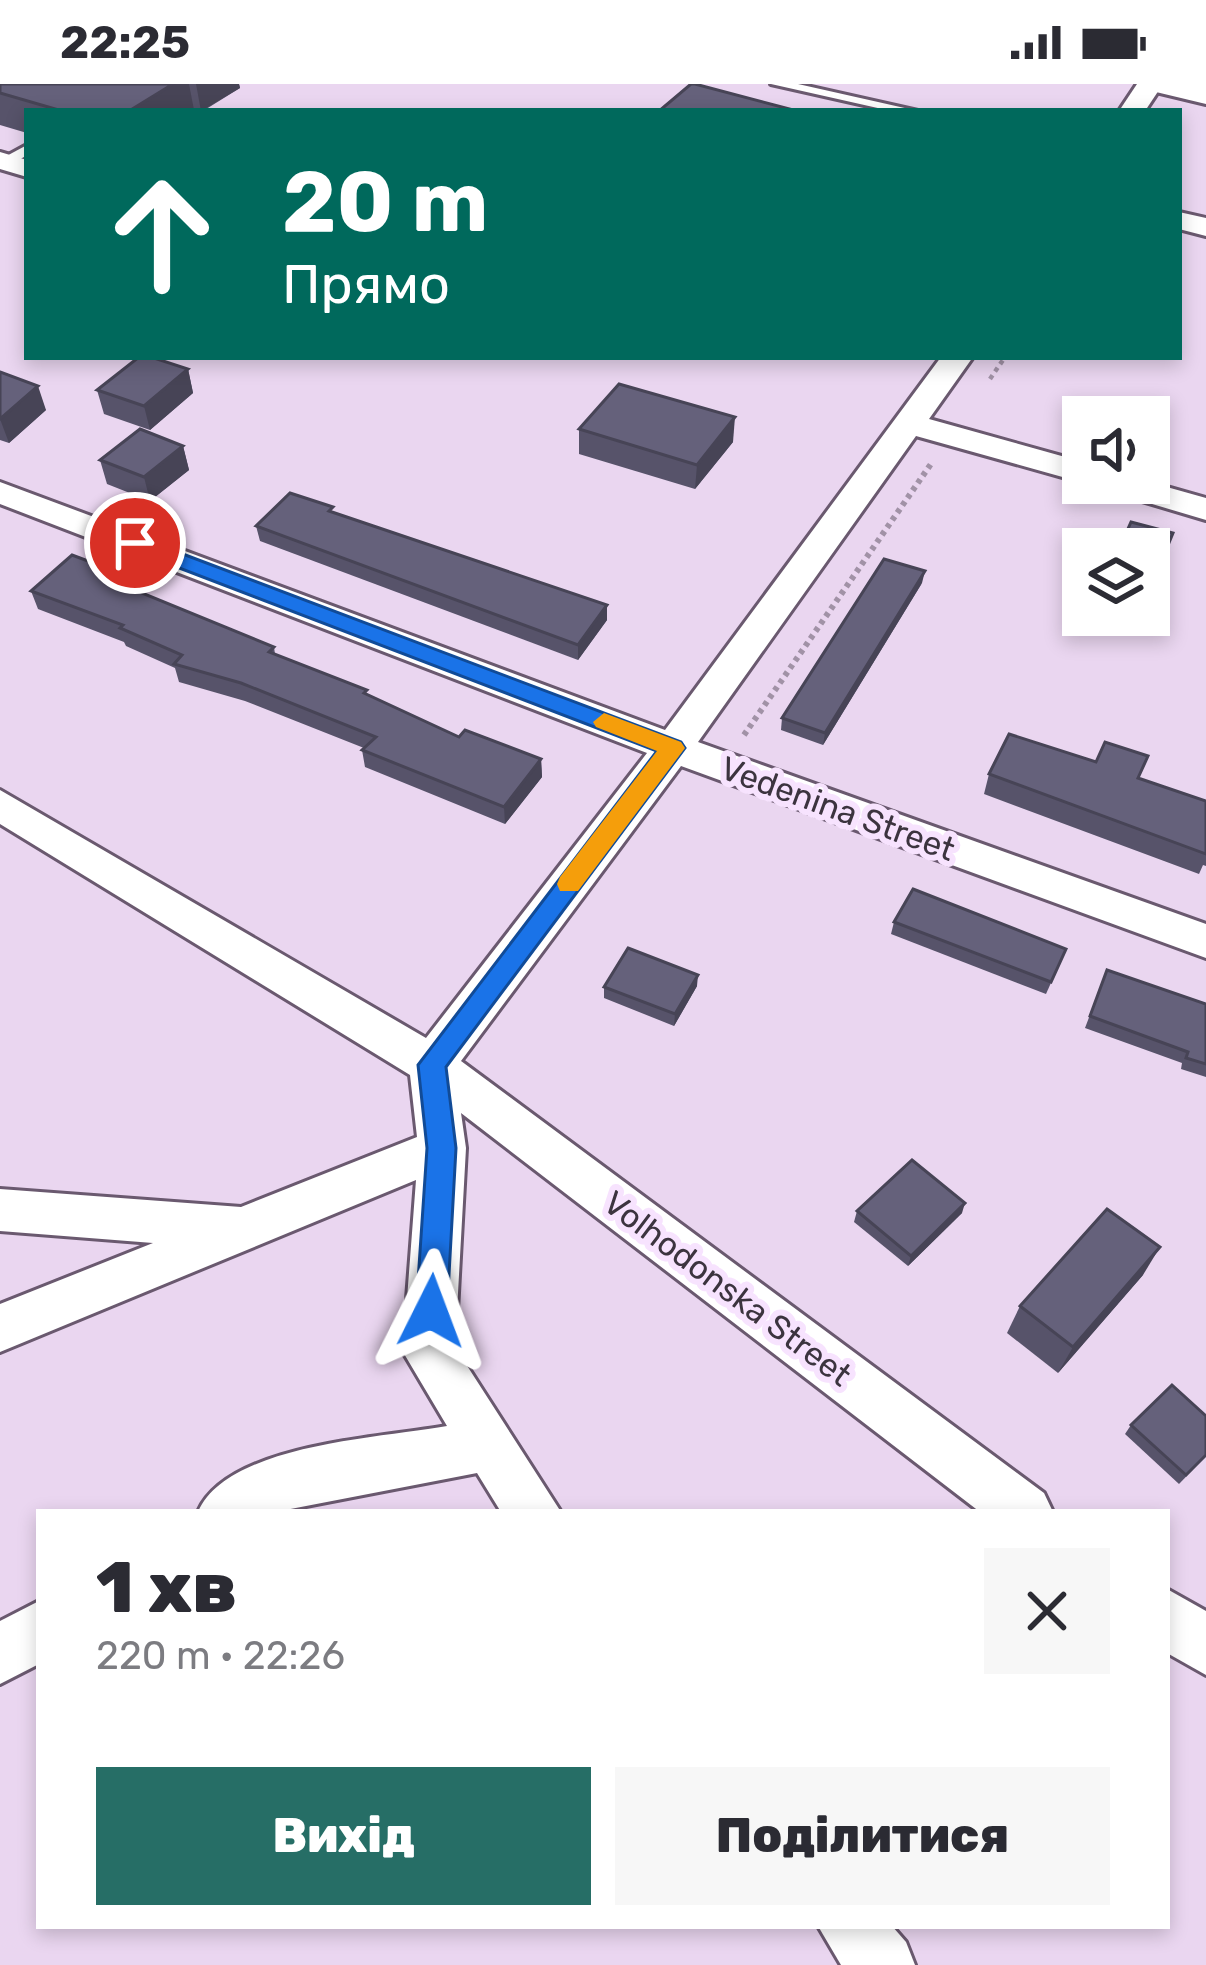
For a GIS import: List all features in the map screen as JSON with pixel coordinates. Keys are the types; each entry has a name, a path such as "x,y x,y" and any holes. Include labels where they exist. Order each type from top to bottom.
{"main road":[{"path":"1169,84 1206,93"}],"street":[{"path":"531,1509 429,1352 442,1148 432,1065 673,748 955,360"},
{"path":"907,423 1062,467"},
{"name":"Vedenina Street","path":"0,492 673,748 1206,941"},
{"path":"1170,498 1206,508"},
{"path":"0,805 432,1065"},
{"name":"Volhodonska Street","path":"432,1065 1020,1509"},
{"path":"0,1328 442,1148"},
{"path":"0,1210 247,1228"},
{"path":"231,1509 270,1484 489,1445"},
{"path":"1170,1620 1206,1646"},
{"path":"0,1655 36,1632"},
{"path":"853,1929 883,1965"}],"lane":[{"path":"778,84 896,108"}],"path":[{"path":"722,766 950,436"}],"building":[{"path":"0,84 173,84 134,108 52,108 0,93"},
{"path":"695,84 786,108 663,108"},
{"path":"135,360 160,360 188,369 144,406 97,390"},
{"path":"0,372 38,386 0,419"},
{"path":"619,384 735,417 697,465 579,429"},
{"path":"140,429 183,446 144,477 100,460"},
{"path":"290,493 333,507 329,511 607,605 578,645 256,526"},
{"path":"72,555 123,574 115,582 274,647 269,652 367,690 364,693 459,737 465,730 541,759 504,807 362,750 376,737 241,683 174,664 182,655 120,628 123,625 31,591"},
{"path":"884,559 925,571 825,733 782,718"},
{"path":"1009,734 1096,762 1105,742 1148,756 1138,778 1206,801 1206,854 989,774"},
{"path":"913,889 1066,949 1051,982 894,922"},
{"path":"628,948 698,975 675,1014 604,987"},
{"path":"1107,970 1206,1004 1206,1064 1186,1058 1188,1052 1090,1016"},
{"path":"912,1160 965,1203 911,1256 857,1211"},
{"path":"1107,1209 1160,1247 1073,1347 1020,1306"},
{"path":"1172,1385 1206,1416 1206,1455 1186,1475 1131,1425"}],"slow traffic":[{"path":"569,884 673,748 604,722"}],"route":[{"path":"135,543 673,748 432,1065 442,1148 431,1311"}]}
